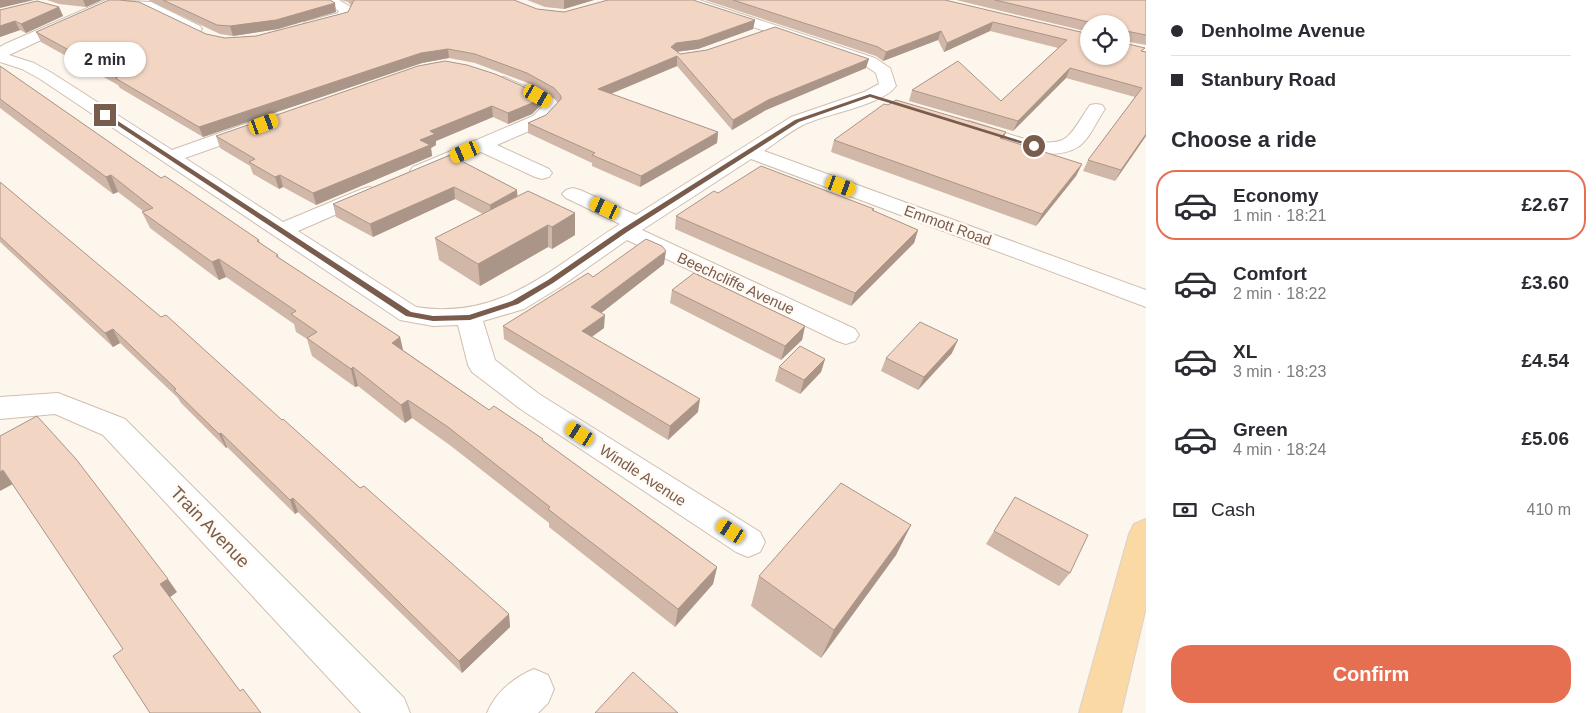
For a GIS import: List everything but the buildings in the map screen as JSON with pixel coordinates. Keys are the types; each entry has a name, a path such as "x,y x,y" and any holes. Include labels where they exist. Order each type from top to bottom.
{"main road":[{"path":"1100,713 1146,534"}],"street":[{"path":"301,28 344,16 347,9 328,0"},
{"path":"205,35 146,5 115,1 10,47 2,52 0,57 28,66 46,76 409,314 433,318 470,317 515,303 551,282 630,227 797,121 870,96 888,86 884,71 869,61 686,0"},
{"path":"57,10 87,13"},
{"path":"748,37 772,29"},
{"path":"403,178 539,120 551,108 549,102 538,96 483,74"},
{"path":"870,96 897,104"},
{"path":"951,121 1034,146 1058,148 1072,142 1096,109"},
{"path":"169,157 264,124"},
{"path":"482,145 542,174"},
{"name":"Emmott Road","path":"749,152 1146,299"},
{"path":"280,231 385,186"},
{"name":"Beechcliffe Avenue","path":"573,194 630,227 845,337"},
{"name":"Windle Avenue","path":"470,317 482,366 529,401 748,542"},
{"name":"Train Avenue","path":"0,408 58,402 114,426 389,713"}],"route":[{"path":"105,115 409,314 433,318 470,317 515,303 551,282 625,231 797,121 870,96 1034,146"}]}
